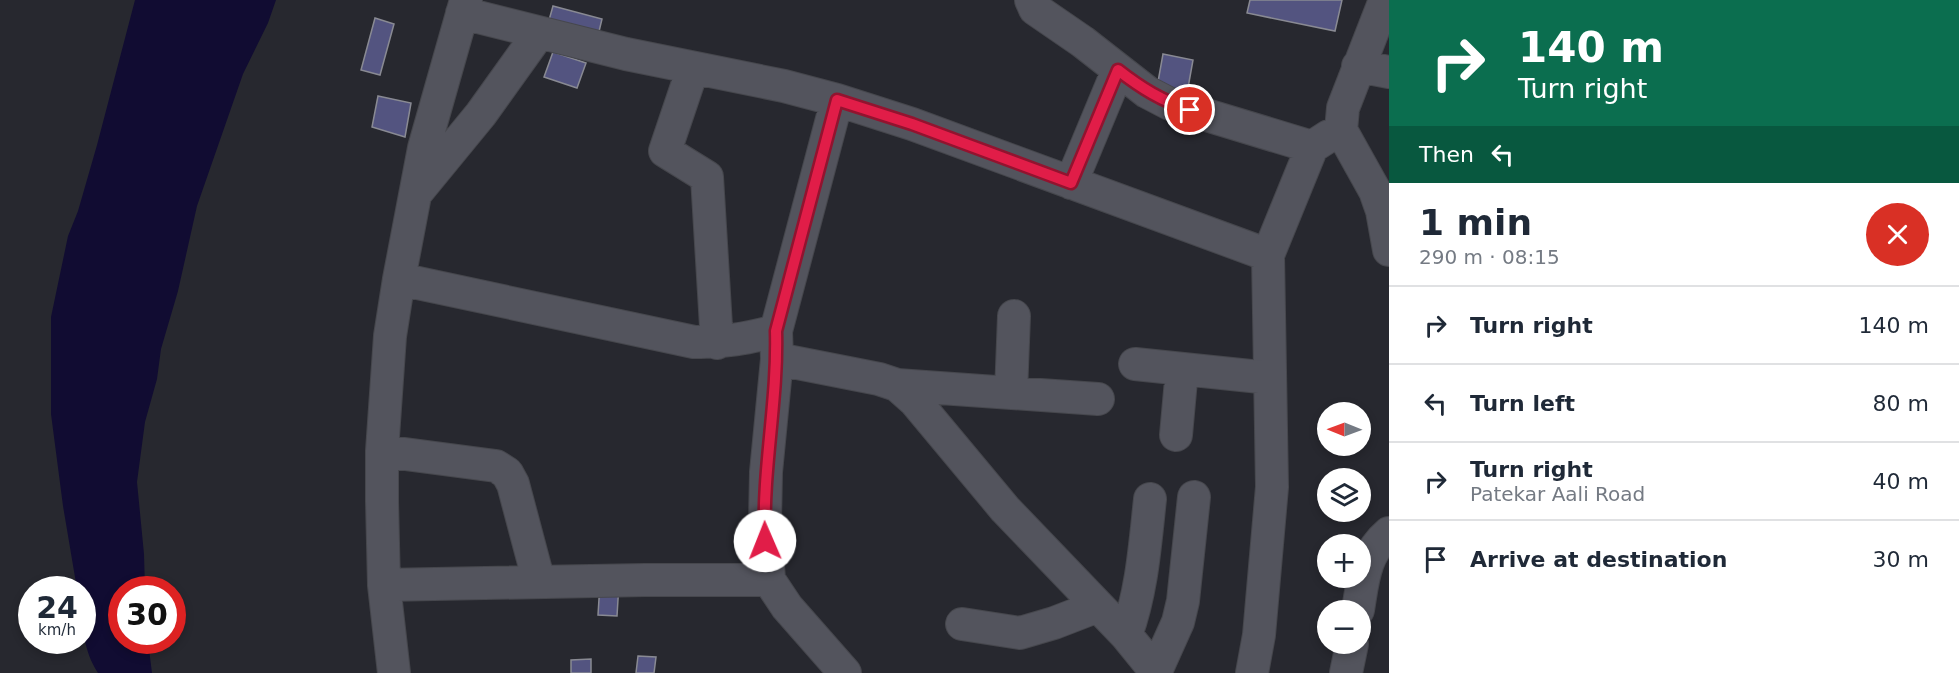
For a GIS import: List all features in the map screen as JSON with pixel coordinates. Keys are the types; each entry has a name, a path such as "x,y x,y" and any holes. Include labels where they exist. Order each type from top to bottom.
{"street":[{"path":"1031,0 1035,9 1083,42 1147,92 1170,104 1312,147"},
{"path":"1384,0 1343,108 1341,130 1375,191 1382,211 1389,250"},
{"path":"394,673 384,585 382,451 390,336 414,195 436,101 464,6 539,33 784,86 837,100 912,124 1268,255"},
{"path":"414,195 481,114 539,33"},
{"path":"1358,66 1389,72"},
{"path":"693,68 665,152 707,177 717,342"},
{"path":"1071,183 1118,70"},
{"path":"837,100 777,345 766,472 765,522 769,580 787,607 845,673"},
{"path":"1252,673 1259,635 1271,497 1268,255 1312,147 1341,130"},
{"path":"399,279 694,342 741,339 777,345 840,370 879,379 897,386 1098,399"},
{"path":"1011,393 1014,316"},
{"path":"1135,364 1270,378"},
{"path":"1176,435 1182,369"},
{"path":"897,386 915,401 1005,509 1126,635 1157,672 1178,622 1183,601 1194,497"},
{"path":"382,451 496,466 507,472 513,484 539,582"},
{"path":"1126,635 1135,610 1150,499"},
{"path":"1360,600 1370,553 1389,533"},
{"path":"384,585 769,580"},
{"path":"962,624 1020,633 1098,606"},
{"path":"1346,673 1350,654"}],"shaded area":[{"path":"135,0 276,0 268,23 243,74 197,206 178,291 161,349 157,379 145,422 137,482 145,576 108,576 108,654 150,654 152,673 98,673 88,654 96,654 96,576 75,576 51,414 51,317 68,236 78,211"}],"building":[{"path":"1250,0 1342,0 1335,31 1247,13"},
{"path":"553,6 602,19 596,44 546,31"},
{"path":"375,18 394,24 380,75 361,70"},
{"path":"553,52 586,63 577,88 544,77"},
{"path":"1163,54 1193,60 1186,99 1156,93"},
{"path":"378,96 411,103 405,137 372,127"},
{"path":"600,583 619,583 617,616 598,615"},
{"path":"638,656 656,657 654,673 636,673"},
{"path":"591,659 591,673 571,673 571,660"}],"route":[{"path":"765,541 766,472 777,358 776,331 837,100 912,124 1071,183 1118,70 1147,92 1170,104 1190,110"}]}
